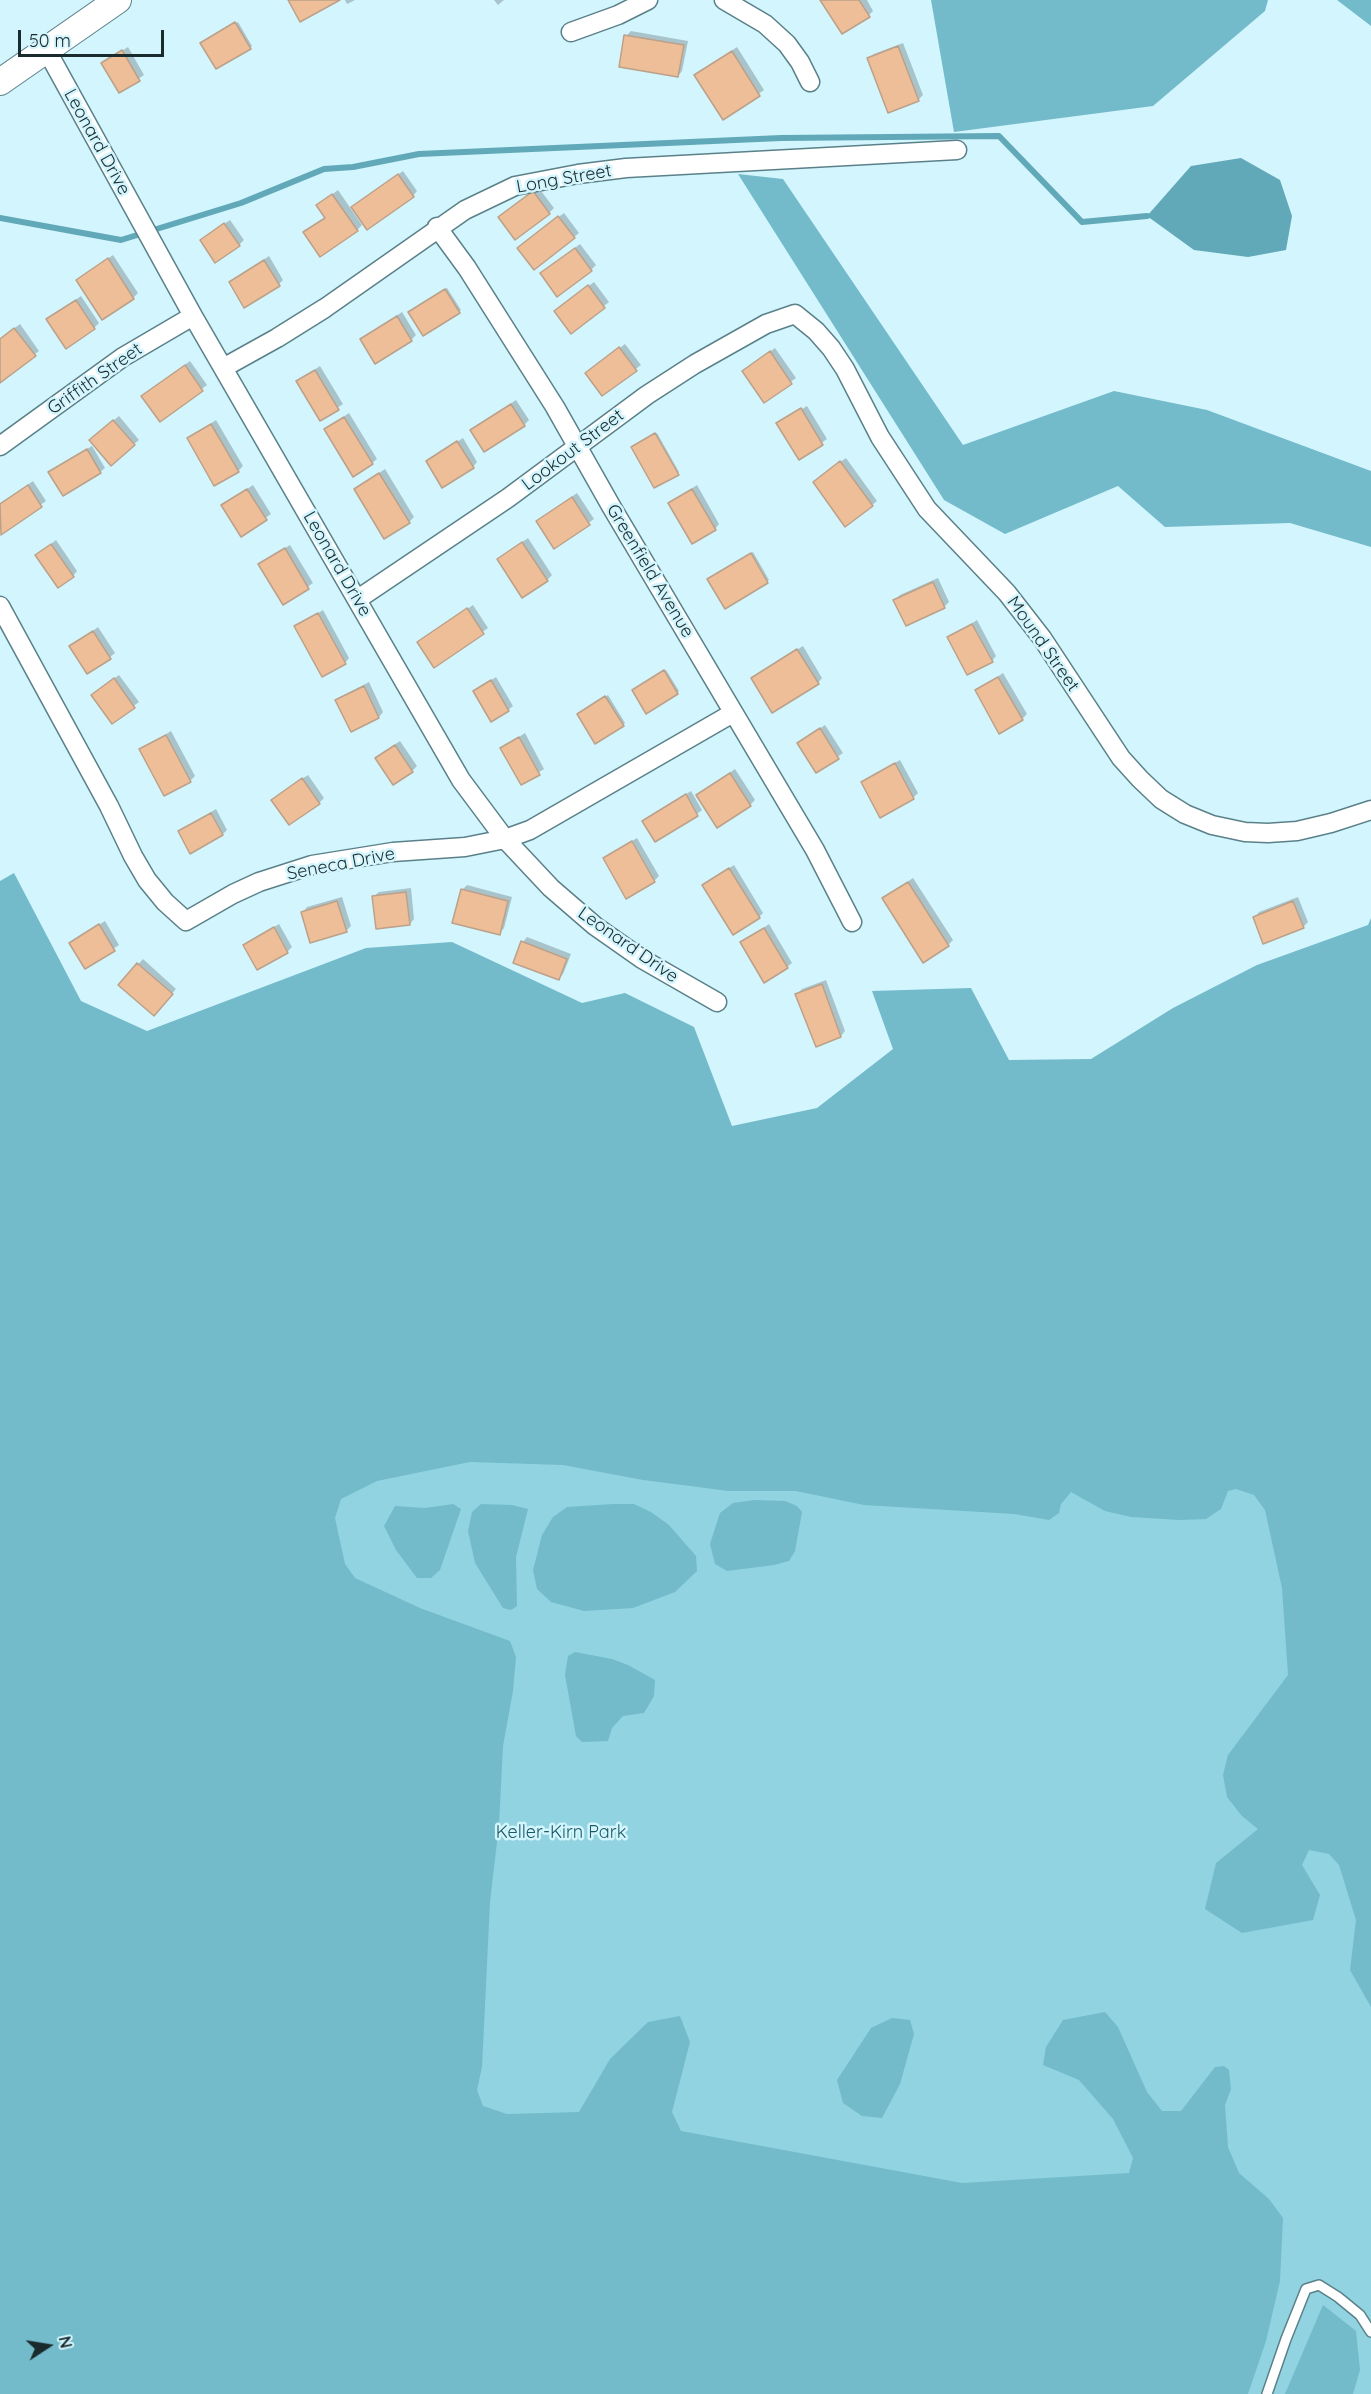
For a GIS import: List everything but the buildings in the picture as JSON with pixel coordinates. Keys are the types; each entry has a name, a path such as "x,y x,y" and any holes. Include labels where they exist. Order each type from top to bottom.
{"main road":[{"path":"0,82 118,0"}],"street":[{"path":"571,32 618,15 648,0"},
{"path":"724,0 765,24 787,44 800,62 810,82"},
{"name":"Leonard Drive","path":"46,49 192,316 461,780 505,839 551,888 595,926 642,959 717,1002"},
{"name":"Long Street","path":"223,368 325,308 437,227 465,210 515,186 578,174 638,167 957,150"},
{"name":"Greenfield Avenue","path":"437,227 473,278 555,407 814,850 852,922"},
{"name":"Lookout Street","path":"358,599 508,498 647,395 695,364 766,324 795,314"},
{"name":"Mound Street","path":"795,314 816,331 840,362 880,437 927,509 1007,593 1042,638 1121,758 1161,799 1185,814 1212,825 1245,832 1297,831 1371,810"},
{"name":"Griffith Street","path":"0,447 123,357 192,316"},
{"name":"Seneca Drive","path":"0,606 147,880 165,902 186,921 208,907 259,882 312,865 393,852 465,848 505,839 530,830 733,713"}],"lane":[{"path":"1267,2394 1306,2289 1319,2284 1360,2315 1371,2332"}],"green space":[{"name":"Keller-Kirn Park","path":"293,1211 1371,1524 1371,2394 0,2394 0,1307"}],"shaded area":[{"path":"931,0 1268,0 1265,11 1153,106 954,132"},
{"path":"1337,0 1371,0 1371,26"},
{"path":"1241,158 1280,180 1292,216 1286,250 1248,257 1194,250 1147,216 1191,166"},
{"path":"738,174 783,179 963,445 1114,391 1207,410 1371,471 1371,547 1290,523 1165,527 1118,486 1005,534 944,500"},
{"name":"Keller-Kirn Park","path":"14,873 81,1001 147,1031 366,948 452,942 582,1003 625,993 694,1027 732,1126 817,1108 893,1049 872,991 971,988 1009,1060 1091,1059 1173,1008 1257,965 1368,925 1371,918 1371,2007 1350,1970 1356,1920 1339,1865 1329,1854 1309,1850 1302,1865 1320,1895 1313,1920 1242,1933 1205,1909 1216,1863 1258,1829 1242,1816 1227,1797 1223,1775 1228,1755 1288,1675 1282,1588 1265,1510 1254,1495 1236,1489 1228,1491 1221,1509 1206,1519 1179,1520 1131,1517 1105,1511 1071,1492 1061,1504 1059,1513 1049,1520 1014,1514 864,1505 796,1491 728,1491 643,1480 563,1465 470,1462 377,1481 341,1499 335,1518 345,1564 355,1578 420,1608 510,1641 516,1657 513,1691 503,1746 499,1825 490,1902 482,2067 477,2090 483,2106 507,2114 579,2112 610,2059 648,2022 680,2016 690,2042 672,2112 681,2131 962,2183 1129,2173 1133,2158 1113,2119 1079,2080 1043,2065 1046,2047 1063,2020 1105,2012 1118,2027 1147,2092 1162,2111 1181,2111 1215,2067 1224,2066 1229,2070 1231,2089 1225,2105 1228,2147 1239,2173 1269,2199 1283,2218 1280,2281 1266,2341 1248,2394 0,2394 0,881"},
{"path":"755,1500 785,1501 797,1506 802,1512 795,1551 789,1561 727,1571 715,1564 710,1544 720,1513 733,1503"},
{"path":"453,1504 461,1509 440,1570 431,1578 417,1578 396,1550 384,1526 395,1506 425,1508"},
{"path":"481,1504 512,1505 528,1509 516,1557 517,1606 511,1610 503,1608 475,1563 468,1531 472,1512"},
{"path":"634,1504 651,1512 669,1525 696,1556 697,1571 675,1592 633,1608 584,1611 551,1602 537,1589 533,1570 542,1535 553,1517 567,1507"},
{"path":"575,1652 612,1659 655,1680 654,1696 644,1713 623,1716 612,1728 608,1741 582,1742 576,1736 565,1675 568,1656"},
{"path":"892,2018 910,2020 914,2034 900,2084 882,2118 862,2116 843,2103 837,2080 871,2028"},
{"path":"1323,2305 1356,2331 1360,2370 1353,2394 1285,2394"}],"waterway":[{"path":"0,218 121,240 241,203 324,169 353,167 419,154 781,138 999,136 1082,222 1147,216"}]}
